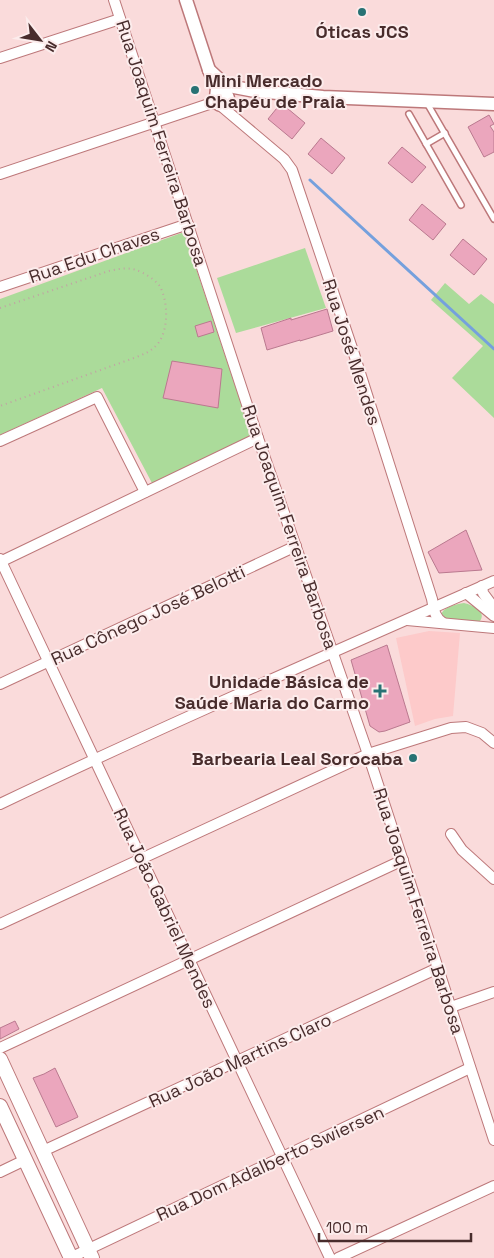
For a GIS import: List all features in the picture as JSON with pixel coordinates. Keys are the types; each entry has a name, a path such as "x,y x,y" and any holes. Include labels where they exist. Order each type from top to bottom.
{"main road":[{"path":"0,1059 90,1254"},
{"path":"0,1106 71,1258"}],"street":[{"name":"Rua Joaquim Ferreira Barbosa","path":"114,0 258,438 334,652 494,1140"},
{"path":"186,0 221,103"},
{"path":"0,58 120,19"},
{"path":"209,70 222,82 234,87 255,91 323,97 494,104"},
{"path":"0,174 209,104 221,103 235,96 255,91"},
{"name":"Rua José Mendes","path":"221,103 284,159 292,170 357,364 432,599 435,615 443,623"},
{"name":"Rua Edu Chaves","path":"0,287 188,224"},
{"path":"0,440 98,397 145,492"},
{"path":"0,561 258,438"},
{"name":"Rua Cônego José Belotti","path":"0,684 296,546"},
{"name":"Rua João Gabriel Mendes","path":"0,561 330,1258"},
{"path":"0,804 95,759 494,581"},
{"path":"482,586 483,593 494,608"},
{"path":"466,593 494,616"},
{"path":"406,620 494,628"},
{"path":"0,924 368,754 451,728 466,727 482,733 494,744"},
{"path":"451,834 462,850 494,879"},
{"path":"0,1048 403,860"},
{"name":"Rua João Martins Claro","path":"43,1151 438,968"},
{"path":"451,1007 494,992"},
{"name":"Rua Dom Adalberto Swiersen","path":"71,1258 90,1254 282,1157 470,1068"},
{"path":"0,1172 25,1160"},
{"path":"338,1258 494,1186"}],"lane":[{"path":"427,102 494,219"},
{"path":"409,114 461,205"},
{"path":"426,144 445,133"}],"path":[{"path":"0,308 109,271 124,268 136,269 148,276 159,286 164,299 167,320 160,341 150,351 0,406"}],"shaded area":[{"path":"429,631 460,633 453,716 435,719 415,726 396,638"}],"green space":[{"path":"184,232 252,437 153,485 102,388 0,435 0,299"},
{"path":"305,248 326,308 236,333 217,278"},
{"path":"445,283 469,304 481,294 494,304 494,418 452,378 483,346 431,300"},
{"path":"464,603 475,607 481,612 482,615 479,622 446,620 440,616 447,608"}],"building":[{"path":"281,103 305,123 292,139 268,119"},
{"path":"489,115 494,124 490,126 494,132 494,152 484,157 468,127"},
{"path":"321,138 345,158 332,174 308,154"},
{"path":"402,147 426,167 412,183 388,163"},
{"path":"422,204 446,224 433,240 409,220"},
{"path":"463,239 487,259 474,275 450,255"},
{"path":"327,309 333,331 267,350 261,328"},
{"path":"211,321 214,332 198,337 195,326"},
{"path":"172,361 222,369 218,408 163,398"},
{"path":"466,530 482,570 439,573 428,552"},
{"name":"Unidade Básica de Saúde Maria do Carmo","path":"387,645 410,722 379,732 370,726 351,660"},
{"path":"15,1021 19,1029 0,1039 0,1028"},
{"path":"55,1068 78,1117 56,1127 33,1078"}],"waterway":[{"path":"310,180 494,349"}],"place":[{"name":"Óticas JCS","path":"362,12"},
{"name":"Mini Mercado Chapéu de Praia","path":"195,90"},
{"name":"Unidade Básica de Saúde Maria do Carmo","path":"380,691"},
{"name":"Barbearia Leal Sorocaba","path":"413,758"}]}
